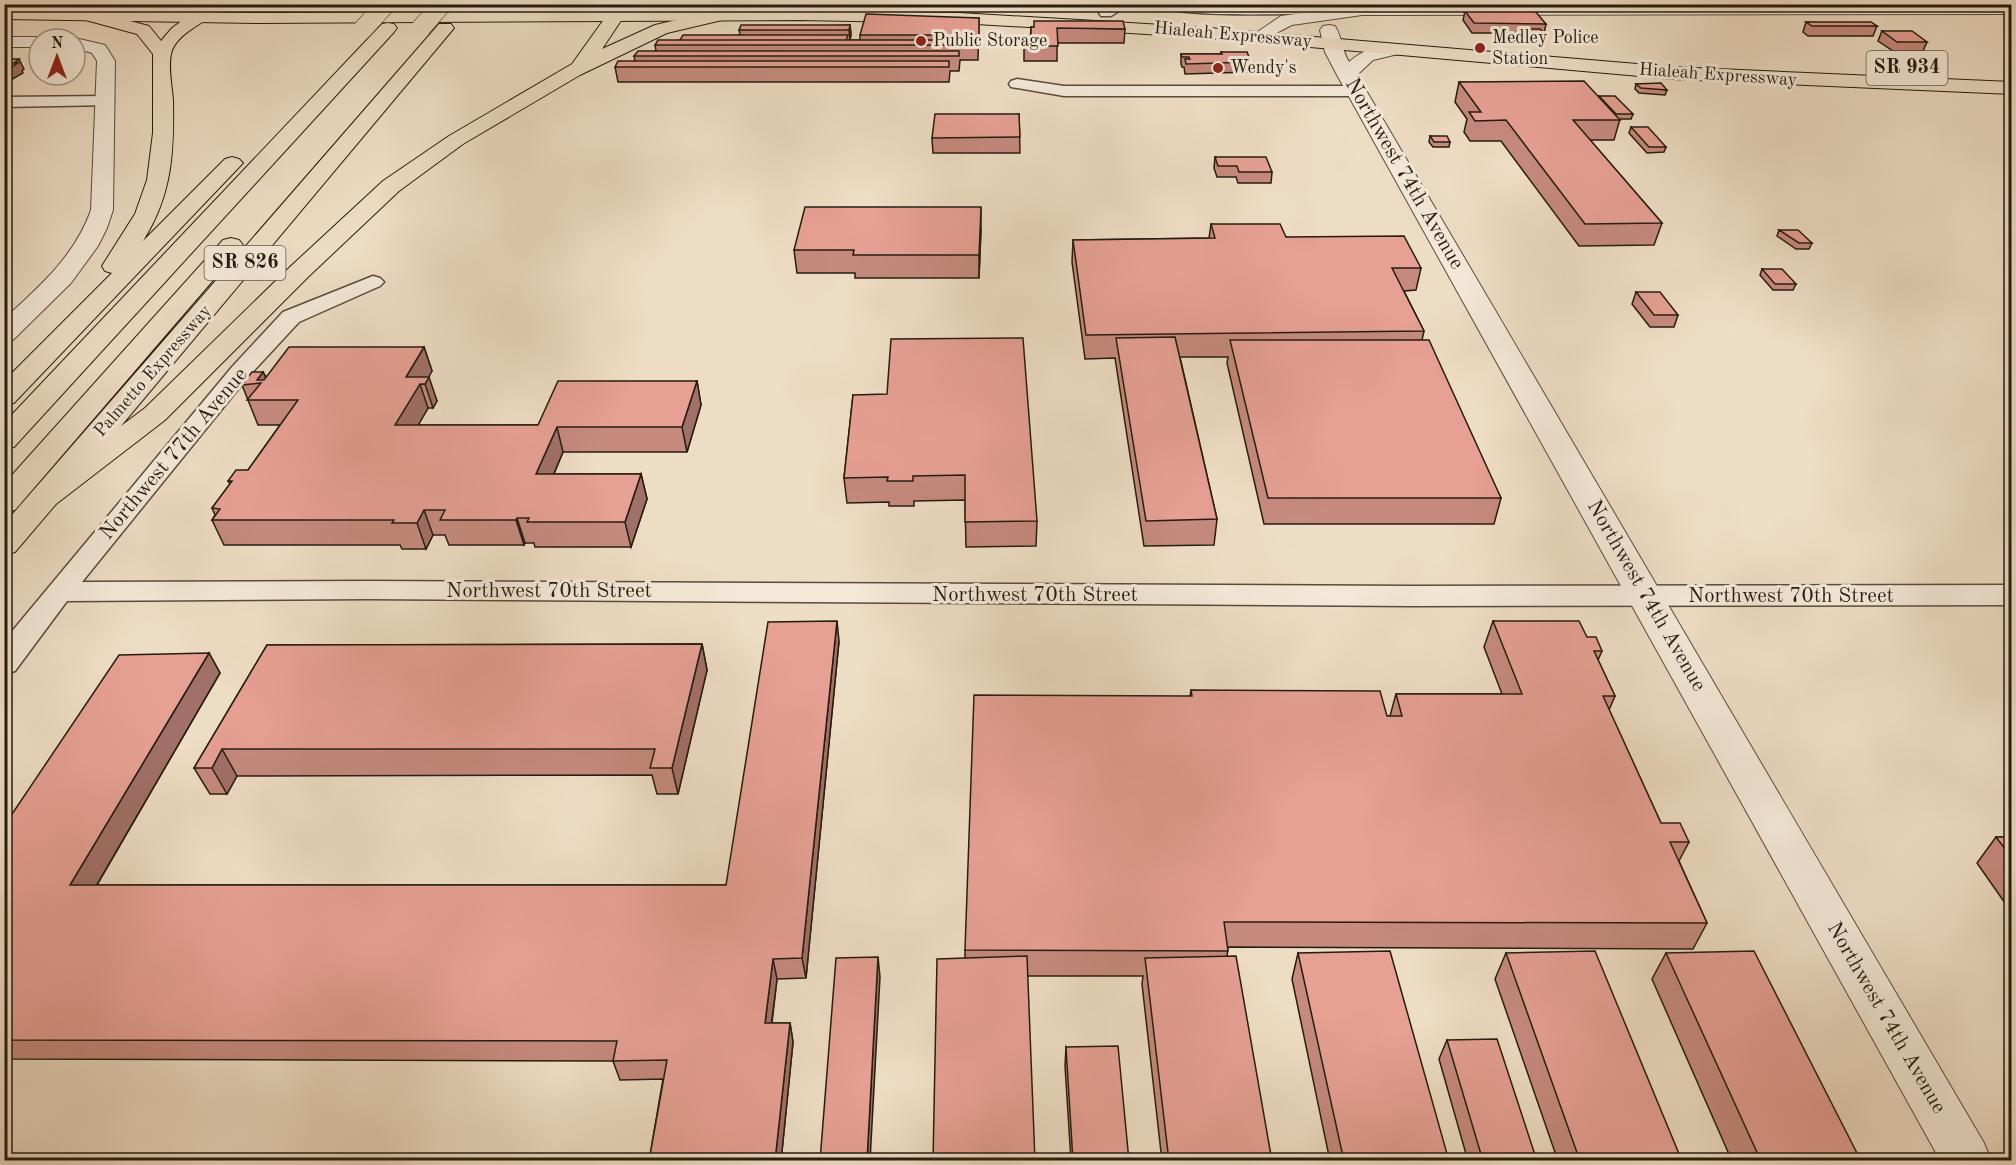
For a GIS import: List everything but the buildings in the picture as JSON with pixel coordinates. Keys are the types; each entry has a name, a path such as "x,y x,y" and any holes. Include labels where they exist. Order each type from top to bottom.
{"main road":[{"path":"61,340 127,249 146,213 158,182 162,148 162,54 167,43 184,27 202,17 216,4"},
{"path":"273,121 386,4"},
{"path":"4,441 410,4"},
{"path":"4,503 441,4"},
{"name":"Palmetto Expressway","path":"4,545 465,4"},
{"name":"Hialeah Expressway","path":"933,4 1107,13 1282,32"},
{"path":"573,71 592,51 619,11"},
{"name":"Hialeah Expressway","path":"202,17 619,11 716,16 949,17 1258,37 1282,32 1330,29 1720,60 2012,70"},
{"path":"4,14 88,15 143,30 162,54"},
{"name":"SR 934","path":"88,15 202,17"},
{"path":"45,498 155,414 299,272 392,186 456,140 573,71 641,37 661,29 716,16"},
{"name":"Hialeah Expressway","path":"1330,29 1392,50 1694,74 2012,88"},
{"path":"1282,32 1347,76"},
{"path":"4,397 249,147"}],"street":[{"path":"1107,13 1123,4"},
{"path":"1161,4 1184,8 1350,8 1357,12"},
{"path":"1282,32 1357,12 1618,8 2012,9"},
{"path":"1242,9 1330,29"},
{"path":"1282,32 1287,20 1330,29 1357,12"},
{"name":"Northwest 74th Avenue","path":"1330,29 1347,76 1967,1161"},
{"path":"4,42 27,42"},
{"path":"4,334 71,267 87,246 99,222 104,197 107,65 105,55 95,46 87,45"},
{"path":"1017,84 1064,91 1347,76 1367,56 1392,50"},
{"path":"4,102 106,101"},
{"name":"Northwest 77th Avenue","path":"4,663 59,592 240,372 291,317 373,282"},
{"name":"Northwest 70th Street","path":"59,592 379,590 1646,597 2012,595"}],"place":[{"name":"Public Storage","path":"921,41"},
{"name":"Medley Police Station","path":"1480,48"},
{"name":"Wendy's","path":"1218,68"}]}
